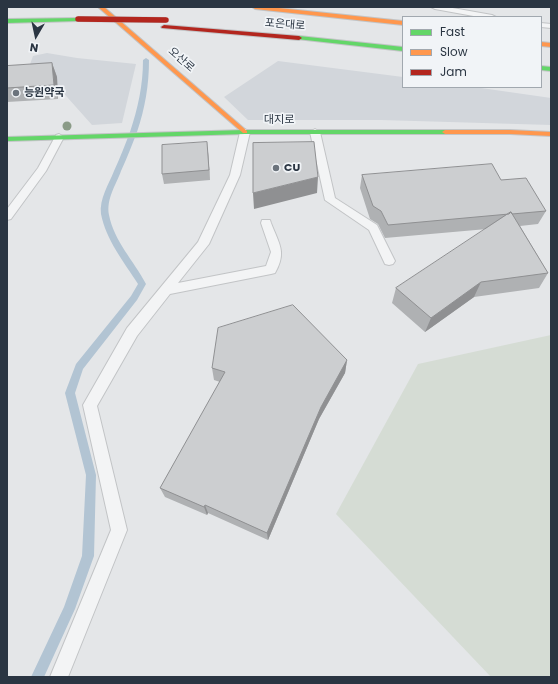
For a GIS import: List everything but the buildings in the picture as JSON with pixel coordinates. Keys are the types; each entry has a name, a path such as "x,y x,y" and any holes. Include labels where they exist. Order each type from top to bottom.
{"main road":[{"name":"오산로","path":"101,7 245,132"},
{"path":"256,7 402,23"},
{"path":"7,22 165,24"},
{"path":"7,28 78,23"},
{"name":"포은대로","path":"165,24 267,26"},
{"name":"포은대로","path":"165,24 402,49"},
{"path":"365,36 402,41"},
{"name":"대지로","path":"7,139 245,132 510,132 551,134"}],"lane":[{"path":"435,7 486,16"},
{"path":"59,677 119,530 90,405 132,332 203,244 235,175 245,132"},
{"path":"315,132 330,200 373,228 389,261"},
{"path":"7,216 34,182 51,155 58,137"},
{"path":"166,290 271,270 277,252 266,223"}],"shaded area":[{"path":"47,53 77,58 136,64 122,123 92,125 51,79 28,70 33,56"},
{"path":"278,61 402,77 402,88 481,88 551,98 551,125 381,120 248,120 224,97"},
{"path":"551,335 551,677 491,677 336,514 418,364"}],"waterway":[{"path":"37,677 69,609 88,556 91,475 70,393 79,367 134,298 142,284 115,241 107,223 104,209 108,192 129,145 142,103 146,74 146,60"}],"traffic: fast":[{"path":"7,21 78,19"},
{"path":"299,38 402,49"},
{"path":"542,68 551,69"},
{"path":"7,139 245,132 445,132"}],"traffic: slow":[{"path":"101,7 245,132"},
{"path":"255,7 402,23"},
{"path":"542,44 551,45"},
{"path":"445,132 510,132 551,134"}],"traffic: jam":[{"path":"78,19 166,20"},
{"path":"164,27 299,38"}],"place":[{"name":"능원약국","path":"16,93"},
{"name":"CU","path":"276,168"}]}
